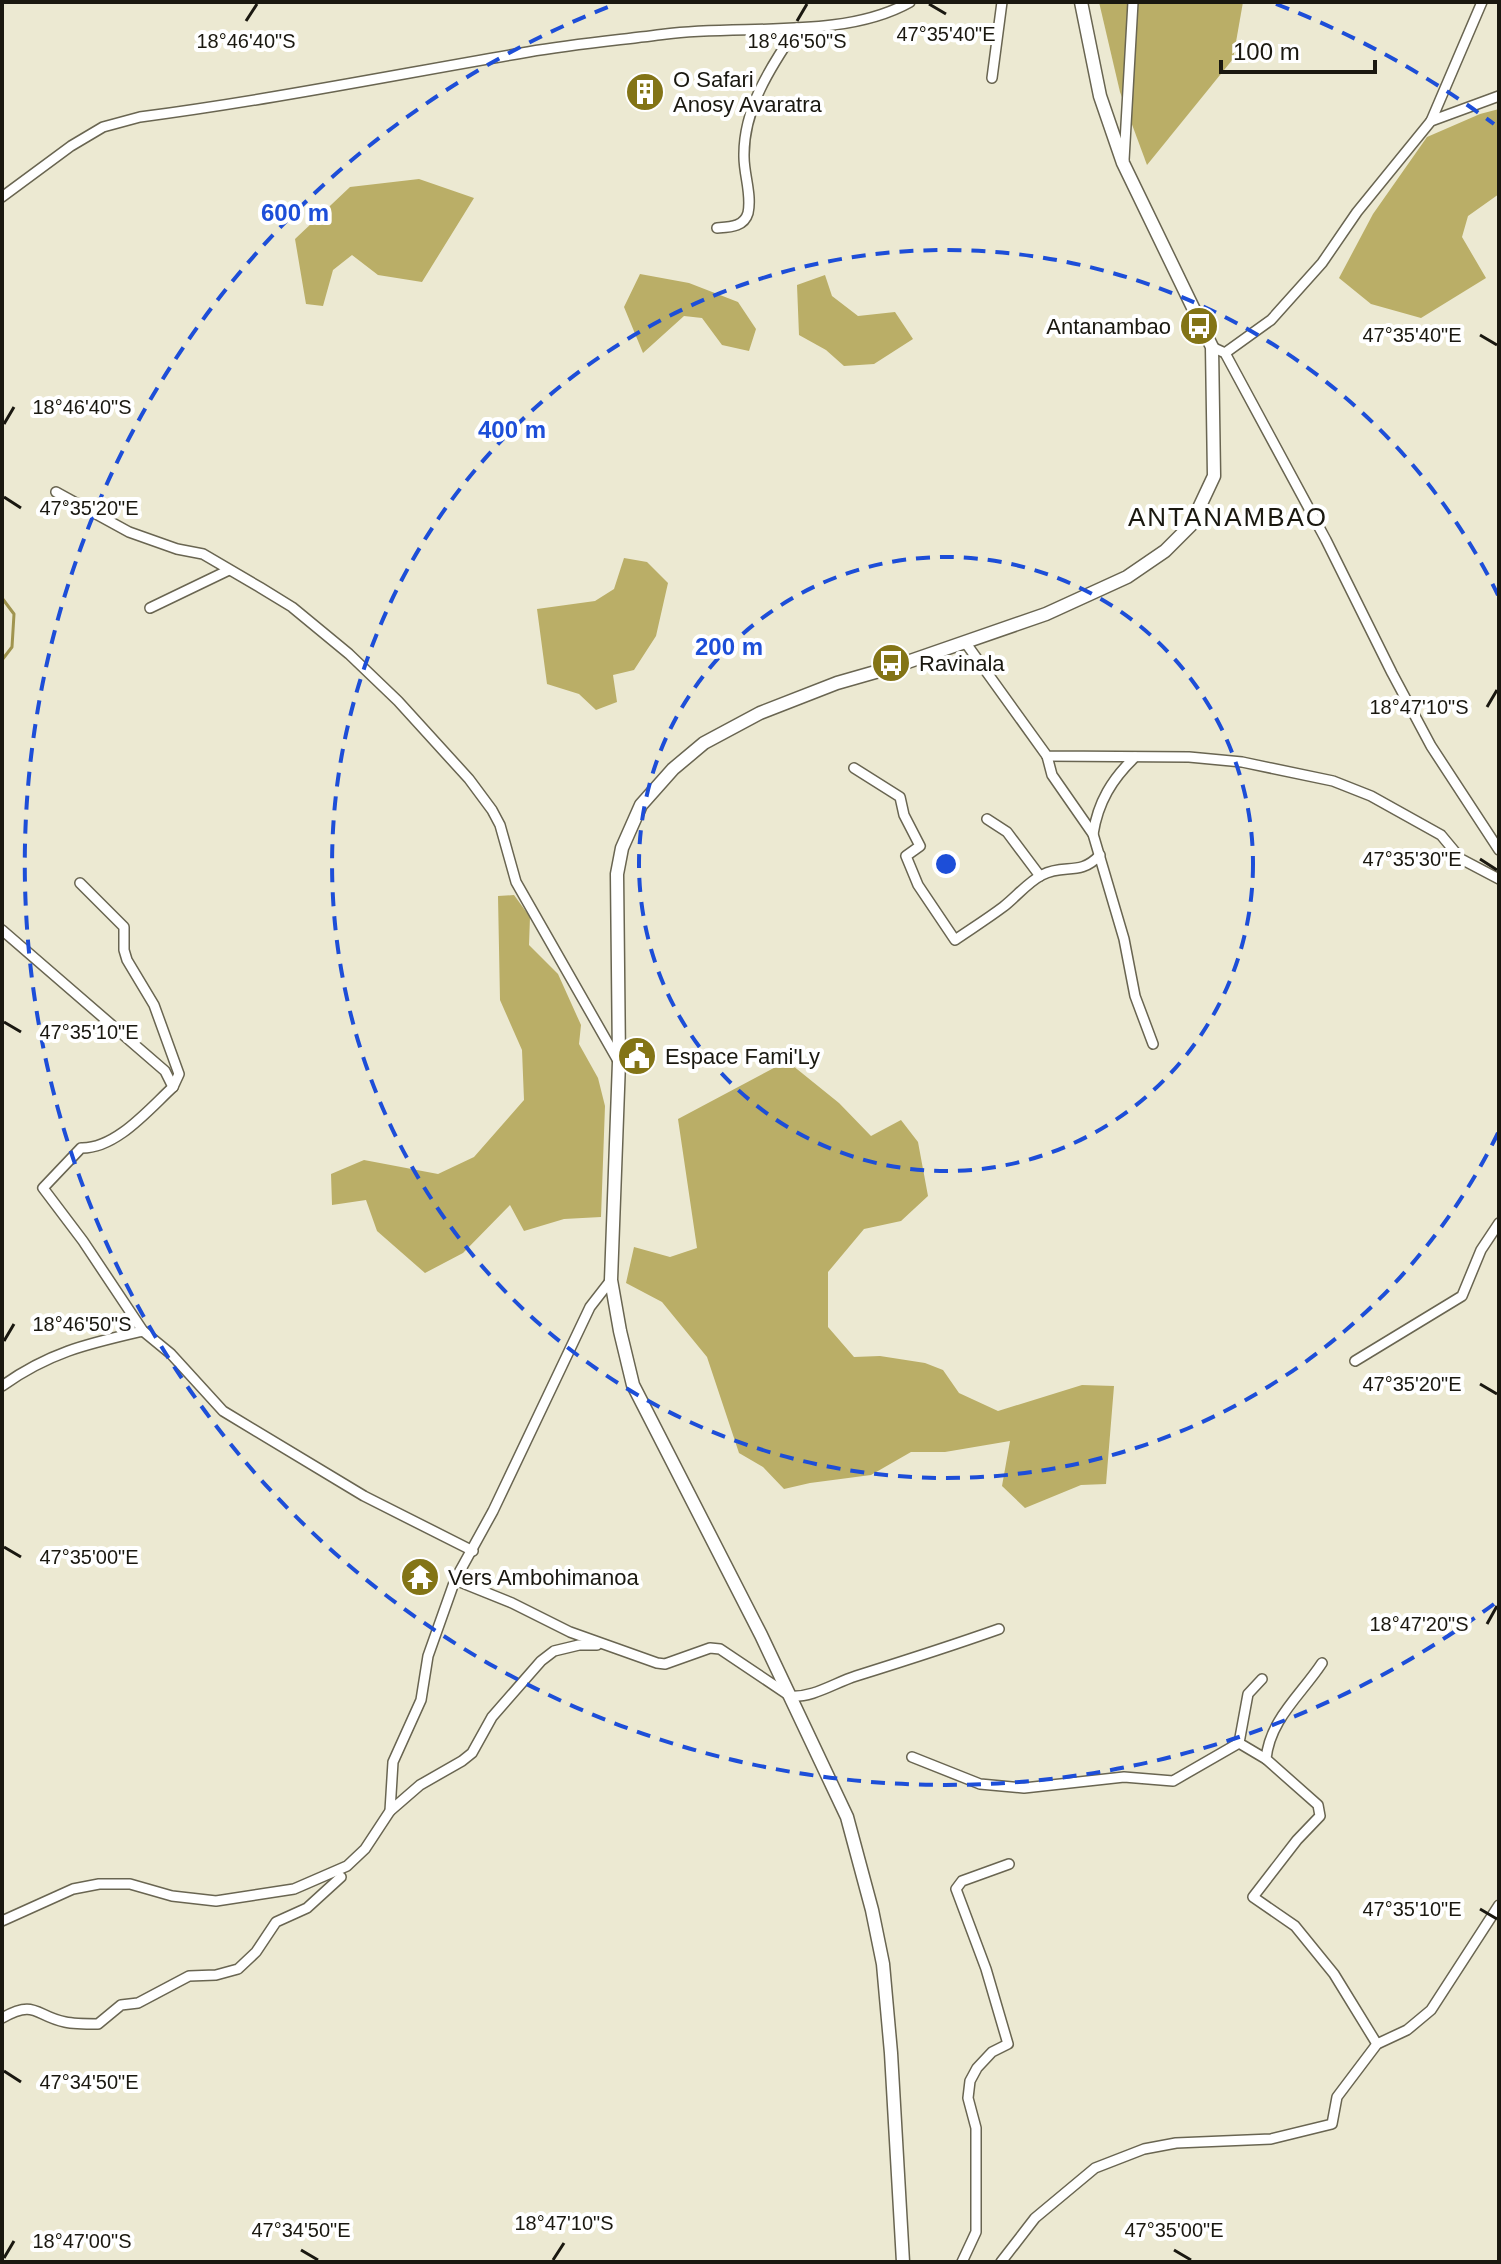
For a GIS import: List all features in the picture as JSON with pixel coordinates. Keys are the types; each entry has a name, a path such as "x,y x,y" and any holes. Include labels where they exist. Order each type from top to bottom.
{"main road":[{"path":"903,2262 883,1964 847,1817 790,1696 633,1385 611,1280 619,1062 617,874 629,827 648,794 704,743 760,713 837,683 1046,614 1127,577 1165,551 1191,525 1214,476 1212,347 1123,163 1100,96 1081,2"}],"street":[{"path":"2,197 103,127 140,117 546,50 696,30 797,28 848,22 897,9 910,2"},
{"path":"992,78 1002,2"},
{"path":"1123,163 1133,2"},
{"path":"1225,353 1271,320 1322,263 1357,212 1431,121 1482,2"},
{"path":"717,228 736,227 748,213 744,158 750,114 779,54 797,28"},
{"path":"1431,121 1499,96"},
{"path":"1212,347 1225,353 1431,746 1499,850"},
{"path":"56,492 129,532 177,549 203,554 292,607 349,654 398,701 469,779 492,810 500,825 516,882 619,1062"},
{"path":"150,608 229,570"},
{"path":"965,642 1047,756 1052,775 1093,834 1124,939 1135,996 1153,1044"},
{"path":"1047,756 1189,757 1242,762 1333,781 1371,796 1441,835 1461,859 1499,879"},
{"path":"1093,834 1107,789 1135,757"},
{"path":"854,768 900,797 904,815 920,846 906,856 918,885 955,940 1003,907 1040,876 1056,870 1089,866 1100,855"},
{"path":"987,819 1007,832 1040,876"},
{"path":"80,883 124,927 127,960 154,1005 179,1074 173,1087 110,1142 97,1148 81,1148 43,1188 83,1241 143,1331 171,1354 223,1411 364,1496 473,1551"},
{"path":"2,930 165,1071 173,1087"},
{"path":"1355,1361 1462,1296 1481,1250 1499,1223"},
{"path":"390,1811 393,1762 421,1700 428,1656 455,1580 473,1551 590,1307 611,1280"},
{"path":"2,1386 47,1358 74,1347 143,1331"},
{"path":"455,1580 512,1603 570,1632 665,1664 710,1648 720,1649 790,1696 802,1697 999,1629"},
{"path":"2,1921 73,1889 99,1884 130,1884 172,1896 216,1901 294,1889 347,1866 365,1849 390,1811 420,1785 472,1753 492,1717 541,1661 554,1651 579,1645 606,1644"},
{"path":"1266,1759 1267,1743 1281,1713 1306,1688 1322,1663"},
{"path":"912,1757 980,1784 1024,1788 1124,1777 1173,1781 1239,1743 1248,1694 1262,1679"},
{"path":"1239,1743 1266,1759 1318,1805 1320,1816 1297,1840 1253,1897 1295,1926 1334,1974 1377,2044"},
{"path":"962,2262 976,2232 976,2128 968,2098 970,2081 992,2052 1008,2044 986,1969 956,1889 962,1881 1009,1864"},
{"path":"2,2018 21,2008 41,2011 65,2022 98,2024 121,2005 138,2003 189,1976 216,1975 238,1969 256,1952 276,1922 307,1908 341,1877"},
{"path":"1001,2262 1035,2218 1095,2168 1176,2143 1271,2139 1332,2124 1337,2097 1377,2044 1407,2030 1431,2010 1499,1905"}],"shaded area":[{"path":"1099,2 1243,2 1233,59 1147,165 1120,92"},
{"path":"1499,109 1499,194 1468,216 1462,237 1486,278 1421,318 1371,304 1339,278 1373,214 1427,137"},
{"path":"419,179 474,198 422,282 378,275 352,255 333,270 323,306 306,304 295,239 350,187"},
{"path":"640,274 689,283 738,302 756,329 749,351 722,345 702,318 684,316 643,353 624,307"},
{"path":"825,275 832,296 858,316 895,312 913,339 874,364 844,366 826,350 799,335 797,285"},
{"path":"624,558 647,562 668,583 656,636 634,670 613,675 617,702 596,710 579,694 547,684 537,609 595,601 614,589"},
{"path":"514,895 530,917 529,945 558,974 581,1025 579,1044 598,1078 605,1106 601,1217 564,1219 524,1231 510,1205 463,1253 425,1273 377,1231 366,1200 332,1205 331,1174 364,1160 438,1174 474,1157 524,1100 522,1050 500,1000 498,896"},
{"path":"787,1061 839,1103 871,1136 901,1120 918,1142 928,1196 901,1221 864,1229 828,1272 828,1327 854,1357 880,1356 925,1363 943,1370 959,1393 998,1411 1082,1385 1114,1386 1106,1484 1081,1485 1025,1508 1002,1486 1010,1441 945,1452 911,1452 871,1475 784,1489 763,1467 739,1453 707,1357 662,1302 626,1283 634,1247 670,1257 697,1248 678,1119"}],"waterway":[{"path":"2,598 14,614 12,647 2,660"}],"place":[{"name":"O Safari Anosy Avaratra","path":"645,92"},
{"name":"Antanambao","path":"1199,326"},
{"name":"Ravinala","path":"891,663"},
{"name":"Espace Fami'Ly","path":"637,1056"},
{"name":"Vers Ambohimanoa","path":"420,1577"}],"district":[{"name":"ANTANAMBAO","path":"1228,517"}]}
